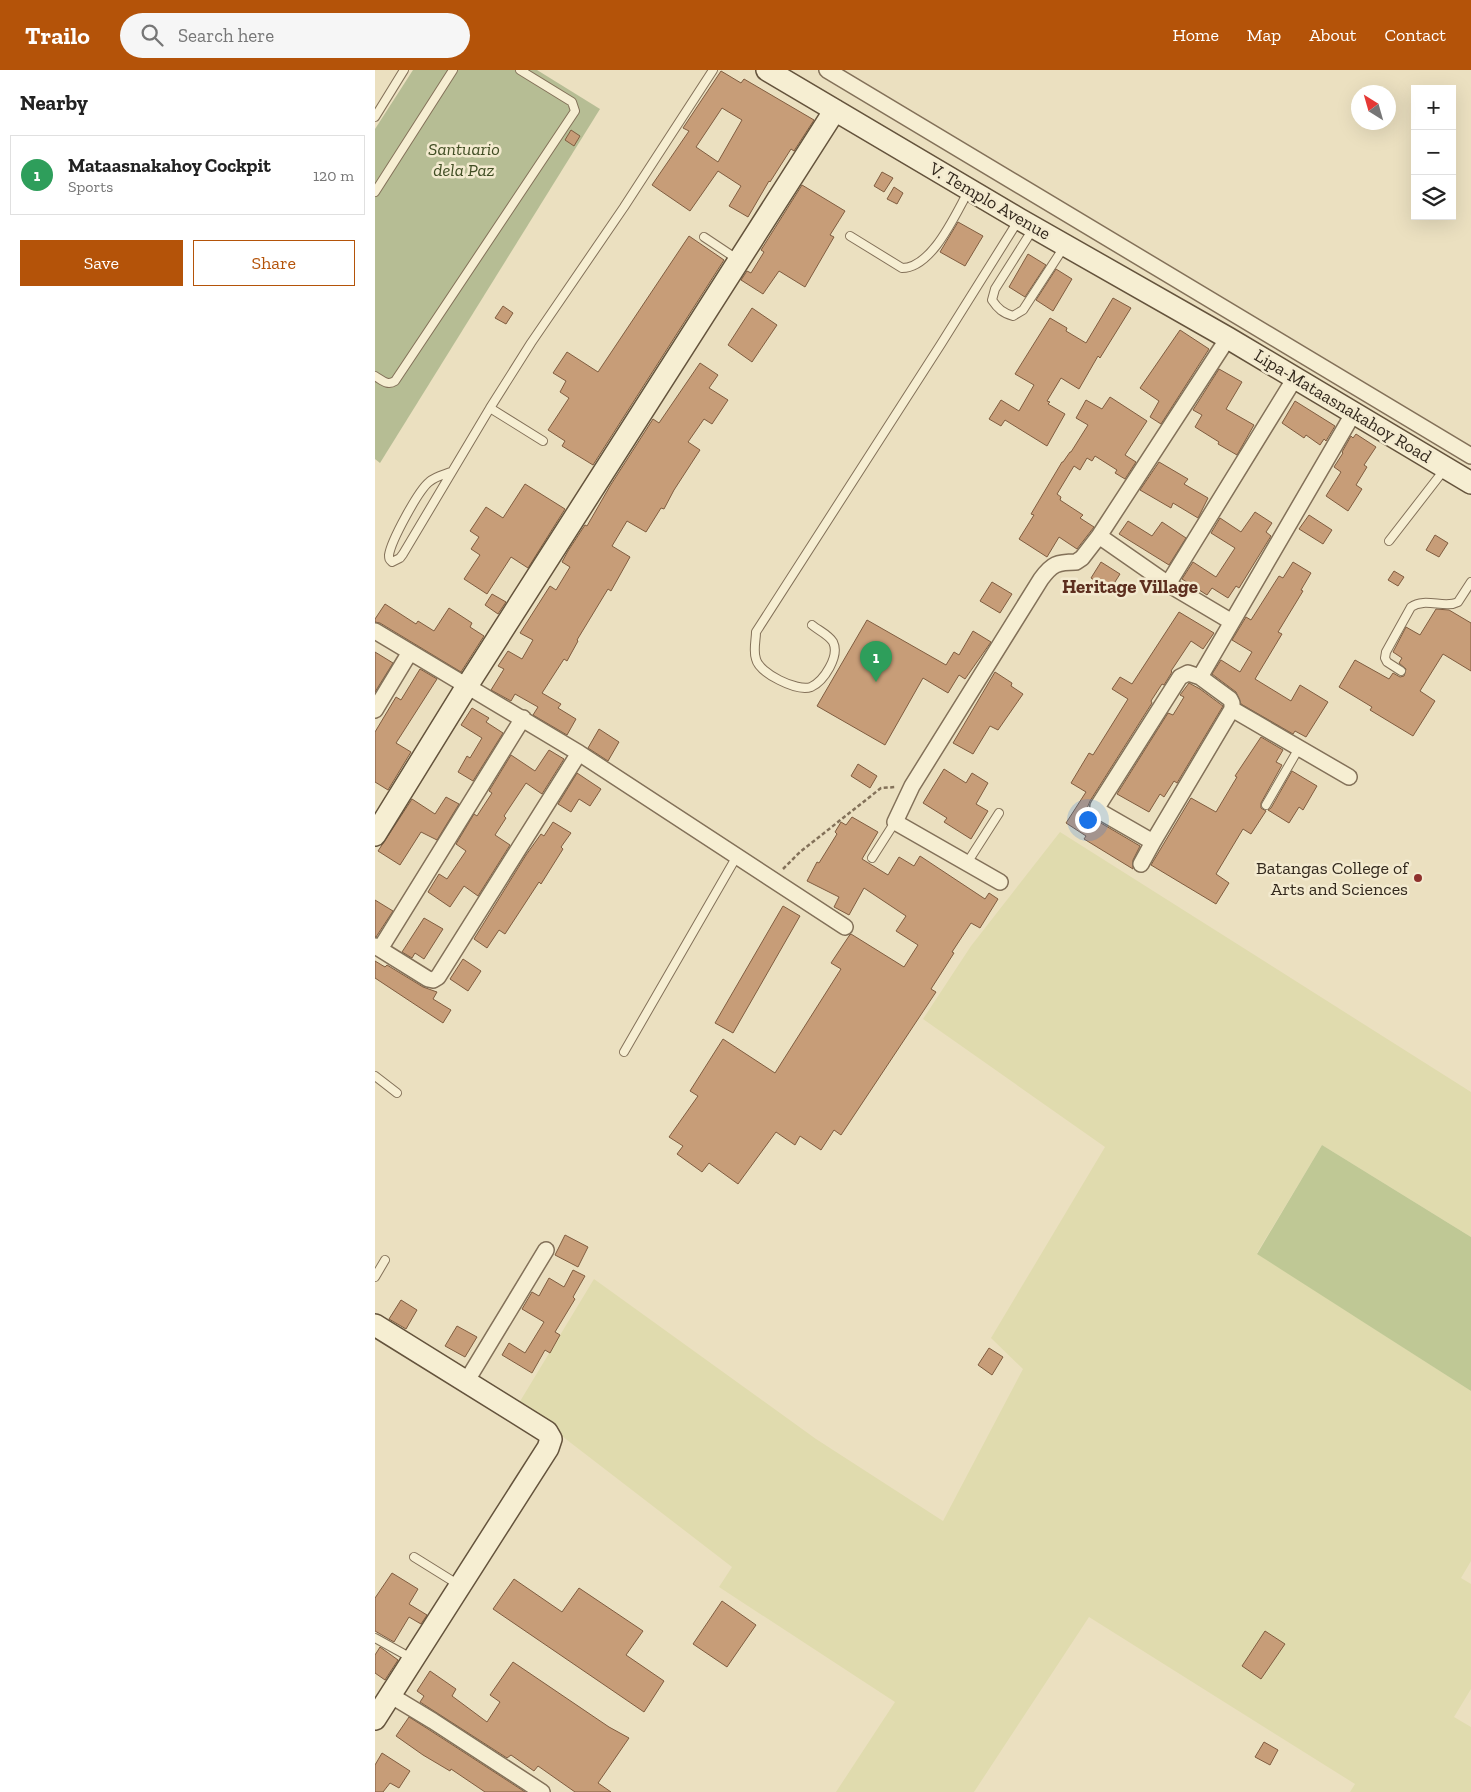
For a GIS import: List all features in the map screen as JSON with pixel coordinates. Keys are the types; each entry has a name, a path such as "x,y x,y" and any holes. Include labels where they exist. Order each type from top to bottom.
{"street":[{"name":"V. Templo Avenue","path":"767,70 1027,224 1221,334"},
{"path":"827,70 1471,456"},
{"path":"375,835 467,686 835,110"},
{"path":"1001,882 895,822 912,786 1050,568 1062,562 1076,562 1099,536 1221,334"},
{"name":"Lipa-Mataasnakahoy Road","path":"1221,334 1471,483"},
{"path":"1168,584 1295,378"},
{"path":"1200,677 1353,414"},
{"path":"1099,536 1168,584 1232,622"},
{"path":"375,631 579,753 845,927"},
{"path":"375,710 409,652"},
{"path":"1141,864 1231,709 1230,699 1200,677 1188,673 1180,677 1098,806 1099,811 1153,842"},
{"path":"1231,709 1349,777"},
{"path":"523,718 377,947 428,979 433,980 438,977 579,753"},
{"path":"466,1382 547,1250"},
{"path":"377,1330 547,1432 551,1439 548,1448 413,1659 381,1703 441,1726 542,1792"}],"lane":[{"path":"375,117 404,70"},
{"path":"375,192 453,70"},
{"path":"375,376 391,384 395,381 575,111 572,102 521,70"},
{"path":"451,472 438,476 420,492 392,544 389,556 392,562 400,558 531,343 624,207 713,70"},
{"path":"850,236 902,268 911,268 922,261 939,243 969,190"},
{"path":"1027,224 995,289 992,300 997,308 1004,313 1013,316 1023,310 1066,245"},
{"path":"811,626 832,641 835,650 828,670 815,684 801,688 770,676 760,668 755,658 757,632 947,336 1027,224"},
{"path":"704,237 739,260"},
{"path":"490,408 543,441"},
{"path":"1389,541 1445,468"},
{"path":"402,526 416,532"},
{"path":"1401,671 1387,662 1385,658 1386,652 1411,607 1419,604 1455,604 1471,582"},
{"path":"1266,805 1299,748"},
{"path":"967,863 999,813"},
{"path":"872,858 895,822"},
{"path":"625,1052 737,856"},
{"path":"375,1076 397,1093"},
{"path":"375,1277 385,1260"},
{"path":"414,1557 459,1585"},
{"path":"375,1638 413,1659"}],"path":[{"path":"772,879 801,852 881,788 912,786"}],"shaded area":[{"path":"1060,832 1471,1092 1471,1237 1322,1145 1257,1253 1471,1391 1471,1561 1461,1578 1471,1584 1471,1689 1454,1717 1471,1727 1471,1792 1350,1792 1355,1784 1089,1617 974,1792 836,1792 895,1702 719,1587 732,1567 519,1403 594,1279 816,1439 943,1521 1023,1369 991,1338 1105,1147 923,1019 971,946"}],"green space":[{"name":"Santuario dela Paz","path":"413,70 537,70 600,109 380,463 375,459 375,129"},
{"path":"1322,1145 1471,1237 1471,1391 1257,1254"}],"building":[{"path":"721,71 741,83 744,79 814,120 794,151 791,149 769,181 748,217 729,206 741,186 718,171 690,211 652,185 689,131 683,128","holes":["722,108 742,120 718,162 696,147"]},
{"path":"571,130 580,136 574,146 565,140"},
{"path":"882,172 893,178 884,192 874,186"},
{"path":"802,185 845,211 830,235 834,237 805,287 779,271 763,294 741,280 747,271 751,273 764,252 761,250"},
{"path":"894,187 903,193 897,204 887,199"},
{"path":"958,222 983,236 965,266 940,252"},
{"path":"689,236 724,260 593,465 562,446 565,441 548,430 569,398 560,392 566,381 553,373 567,352 598,372"},
{"path":"1028,254 1046,265 1025,297 1009,287"},
{"path":"1056,269 1072,279 1053,311 1036,300"},
{"path":"1113,298 1131,308 1100,358 1098,356 1079,389 1061,378 1047,401 1050,402 1048,404 1065,414 1047,446 1005,420 1001,426 989,419 1001,400 1019,411 1034,385 1015,374 1050,318 1067,328 1066,331 1086,343"},
{"path":"503,306 513,313 506,324 495,318"},
{"path":"752,308 777,325 752,362 728,345"},
{"path":"1180,330 1209,349 1161,424 1150,417 1159,401 1140,388"},
{"path":"700,363 718,375 709,388 728,400 712,424 704,419 688,442 700,450 664,509 661,508 646,532 627,521 612,546 630,557 611,591 608,589 577,640 567,661 564,659 542,693 561,704 558,708 576,719 567,735 533,715 538,707 515,694 511,701 491,690 504,669 498,666 508,651 522,659 533,640 520,633 550,586 556,590 570,567 562,562 568,551 585,525 587,526 653,419 659,423"},
{"path":"1219,369 1242,382 1226,409 1254,425 1237,455 1195,427 1202,415 1193,410"},
{"path":"1110,397 1147,421 1125,455 1136,462 1125,479 1115,473 1117,470 1095,456 1092,461 1087,458 1080,470 1074,466 1057,494 1061,497 1060,500 1083,515 1080,518 1094,527 1077,549 1059,537 1047,557 1019,539 1034,515 1031,514 1062,462 1071,452 1088,425 1076,418 1086,400 1102,409"},
{"path":"1295,401 1335,426 1326,441 1324,439 1320,445 1306,435 1304,438 1282,423"},
{"path":"1356,434 1376,447 1364,465 1367,467 1356,485 1362,489 1348,511 1326,496 1341,472 1334,467 1351,436 1353,438"},
{"path":"1159,462 1188,479 1184,484 1208,498 1198,518 1173,503 1171,508 1140,490"},
{"path":"525,484 565,509 528,568 511,557 487,594 464,579 480,555 471,549 479,537 470,531 486,507 503,518"},
{"path":"1255,512 1272,523 1266,532 1271,536 1239,588 1236,586 1228,598 1212,588 1207,595 1182,579 1193,562 1216,577 1235,548 1211,533 1220,518 1241,532"},
{"path":"1309,515 1332,530 1323,544 1299,529"},
{"path":"1128,521 1152,536 1162,522 1186,538 1169,565 1119,534"},
{"path":"1435,535 1448,543 1439,557 1426,550"},
{"path":"1101,562 1120,574 1110,590 1091,578"},
{"path":"1293,562 1311,573 1301,590 1303,591 1278,632 1282,634 1255,679 1291,701 1300,685 1328,702 1306,737 1295,731 1293,734 1241,704 1236,692 1212,674 1221,660 1240,672 1252,652 1232,640 1246,617 1251,620 1279,576 1283,578"},
{"path":"1394,571 1404,577 1398,586 1388,580"},
{"path":"992,582 1012,594 1000,613 980,601"},
{"path":"492,594 506,602 498,614 485,605"},
{"path":"385,604 416,624 418,621 434,631 449,608 472,623 470,627 484,636 461,672 380,623 375,622"},
{"path":"1436,609 1449,610 1471,623 1471,671 1443,654 1420,691 1435,701 1413,736 1370,710 1372,707 1339,687 1355,660 1389,679 1393,673 1400,677 1404,676 1406,669 1399,663 1402,658 1393,652 1406,627 1420,635"},
{"path":"1179,612 1214,633 1203,649 1191,641 1164,685 1162,684 1151,701 1152,703 1090,801 1086,811 1094,819 1140,846 1133,860 1133,869 1084,839 1086,836 1066,823 1086,792 1071,783 1089,753 1093,755 1128,699 1112,689 1120,677 1132,684"},
{"path":"867,620 946,665 954,652 959,655 973,631 991,642 965,679 959,675 948,693 923,678 885,745 817,706"},
{"path":"375,652 393,663 375,692"},
{"path":"420,669 437,679 396,743 411,752 388,790 375,782 375,732 396,697 401,700"},
{"path":"995,672 1012,683 1011,686 1023,694 998,730 990,726 973,754 953,743"},
{"path":"1189,683 1223,706 1177,783 1174,781 1164,797 1160,794 1149,812 1117,794 1168,713 1173,715 1184,697 1180,695"},
{"path":"472,708 489,718 486,722 503,733 473,781 458,772 467,756 470,758 482,738 461,725"},
{"path":"599,729 619,742 608,761 588,748"},
{"path":"1261,737 1283,750 1276,762 1282,765 1261,803 1261,808 1266,811 1251,834 1243,829 1216,874 1229,883 1216,904 1151,865 1191,798 1216,812 1237,777 1235,776"},
{"path":"549,750 564,759 542,794 526,783 504,816 506,818 495,835 510,845 478,896 464,886 450,907 428,892 439,874 447,879 466,851 456,844 474,814 477,816 492,793 489,791 511,755 535,771"},
{"path":"858,764 877,776 870,788 851,776"},
{"path":"944,769 966,783 972,773 988,783 976,804 988,811 971,839 944,822 947,818 923,803"},
{"path":"1292,771 1317,786 1303,810 1299,807 1289,823 1268,810 1271,808"},
{"path":"577,773 601,789 590,806 579,799 571,812 558,804"},
{"path":"446,797 459,804 437,840 421,832 400,865 378,851 412,799 435,814"},
{"path":"852,817 878,832 862,859 888,875 899,857 914,866 920,856 985,899 989,893 998,899 980,928 971,923 931,989 936,992 841,1135 834,1130 821,1150 800,1136 795,1145 776,1132 738,1184 709,1163 702,1172 677,1154 683,1146 669,1137 698,1096 690,1091 723,1039 775,1073 841,969 831,963 851,934 904,967 918,945 896,931 906,916 864,888 849,915 834,907 839,897 807,881 817,862 819,863 837,834 835,832 841,822 846,825"},
{"path":"553,822 571,833 561,847 563,849 541,884 539,882 505,934 499,930 487,948 474,939 526,855 541,834 544,836"},
{"path":"375,900 393,911 376,937 375,937"},
{"path":"783,906 800,916 733,1033 715,1023"},
{"path":"424,918 443,929 424,959 415,953 412,958 402,952"},
{"path":"463,959 481,971 468,991 450,979"},
{"path":"375,961 385,967 387,965 423,987 437,992 433,999 451,1010 443,1023 375,978"},
{"path":"565,1235 588,1247 578,1267 555,1255"},
{"path":"573,1270 585,1276 573,1297 575,1299 555,1332 560,1335 550,1353 545,1350 532,1373 502,1355 509,1343 525,1353 544,1322 522,1309 532,1292 539,1296 549,1278 564,1287"},
{"path":"401,1300 417,1310 406,1329 389,1319"},
{"path":"457,1326 477,1337 465,1357 445,1346"},
{"path":"989,1348 1003,1357 992,1375 978,1365"},
{"path":"392,1573 418,1589 409,1604 427,1615 421,1624 409,1617 394,1642 375,1631 375,1598"},
{"path":"514,1579 562,1612 579,1588 643,1631 626,1655 664,1681 644,1712 493,1609"},
{"path":"722,1601 756,1625 727,1667 693,1644"},
{"path":"1265,1631 1285,1644 1261,1679 1242,1666"},
{"path":"380,1647 398,1660 385,1680 375,1673 375,1655"},
{"path":"513,1662 609,1727 629,1738 598,1783 611,1792 575,1792 538,1766 534,1771 511,1755 507,1758 420,1702 424,1696 417,1691 430,1671 456,1689 452,1696 487,1722 500,1702 490,1695"},
{"path":"409,1717 525,1792 485,1792 451,1769 450,1771 423,1755 396,1736"},
{"path":"1264,1742 1278,1750 1270,1765 1255,1757"},
{"path":"382,1753 410,1771 399,1788 390,1783 383,1792 375,1792 375,1765"}],"place":[{"name":"Mataasnakahoy Cockpit","path":"876,682"},
{"name":"Batangas College of Arts and Sciences","path":"1418,878"}],"district":[{"name":"Heritage Village","path":"1130,586"}]}
